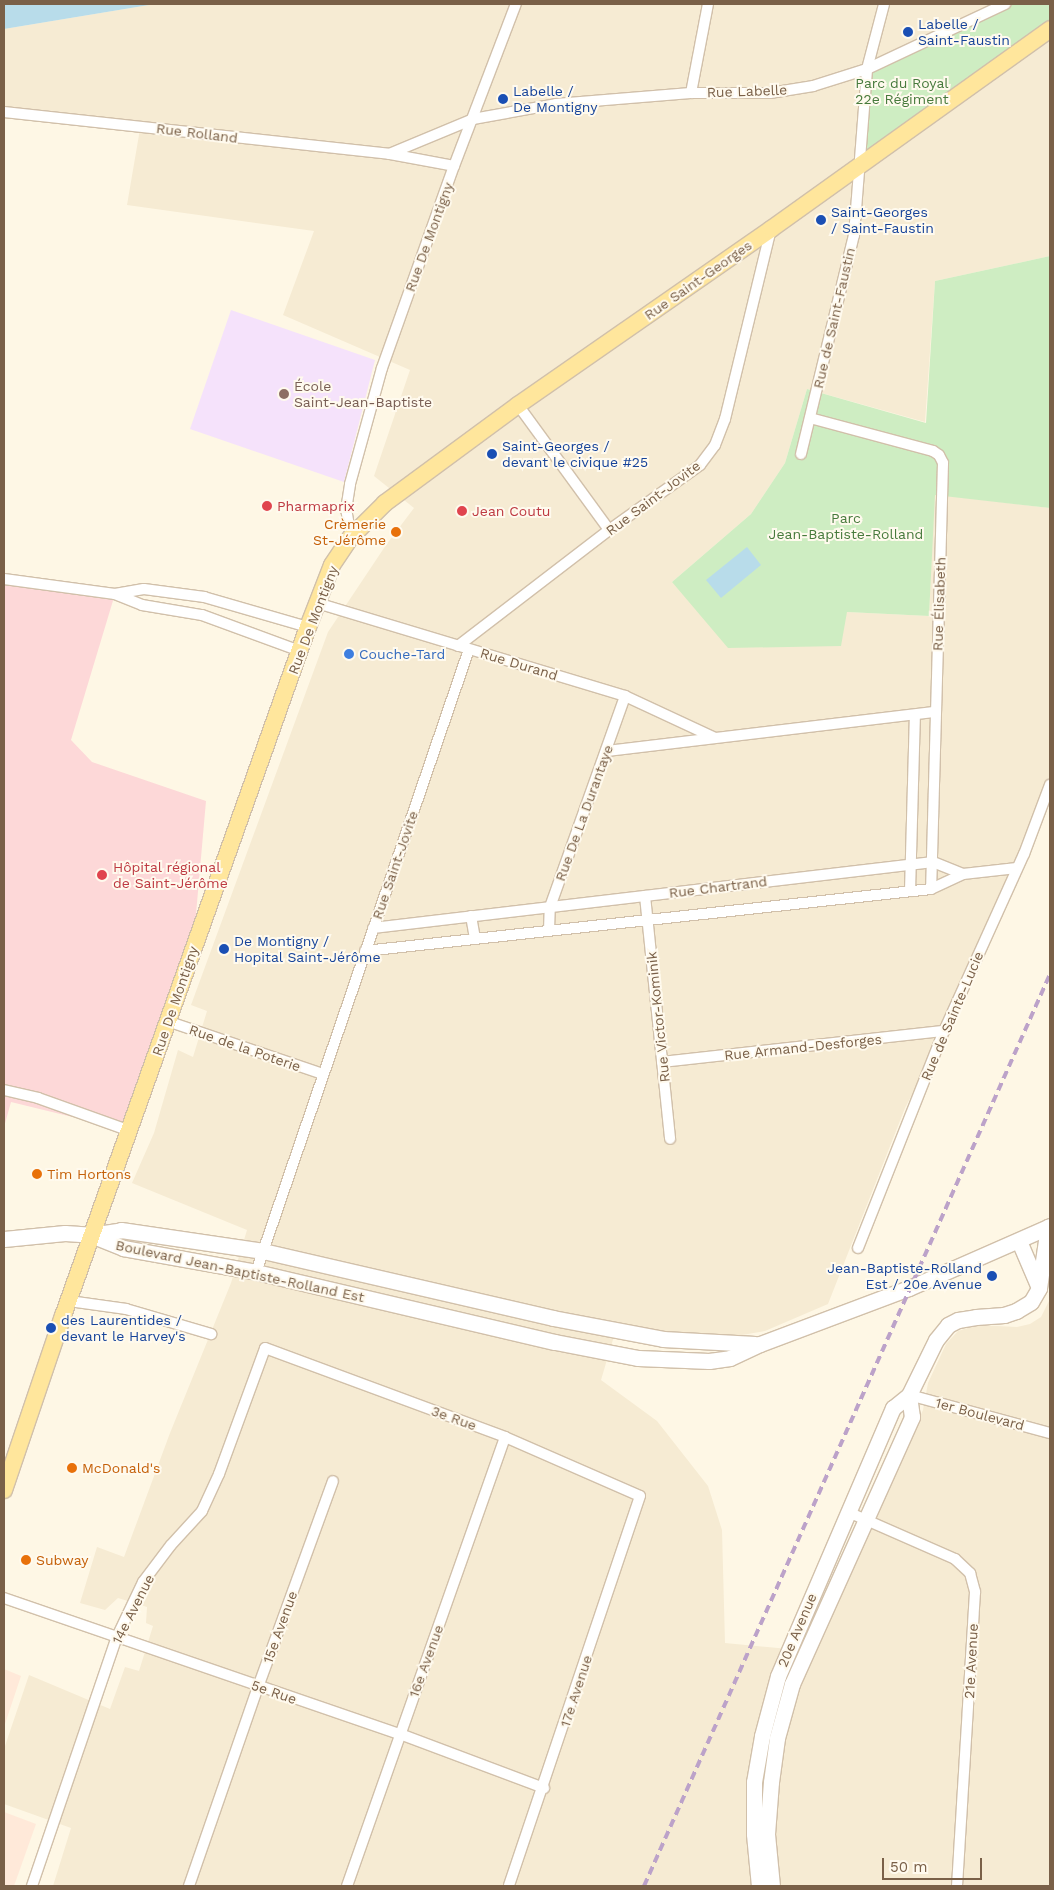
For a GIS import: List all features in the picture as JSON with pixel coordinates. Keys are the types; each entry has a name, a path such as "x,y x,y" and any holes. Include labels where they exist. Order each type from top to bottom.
{"main road":[{"name":"Rue Saint-Georges","path":"351,537 385,503 518,405 771,229 1050,29"},
{"name":"Rue De Montigny","path":"4,1490 91,1235 130,1131 167,1021 308,627 332,565 351,537"}],"street":[{"name":"Rue De Montigny","path":"351,537 346,510 350,484 382,368 454,166 516,4"},
{"path":"691,92 708,4"},
{"name":"Rue de Saint-Faustin","path":"801,454 854,235 867,69 884,4"},
{"name":"Rue Labelle","path":"473,119 556,104 691,92 770,93 813,86 867,69 1005,4"},
{"name":"Rue Rolland","path":"4,112 389,154 454,166"},
{"name":"Rue Rolland","path":"389,154 473,119"},
{"name":"Rue Saint-Jovite","path":"458,646 609,530 700,465 715,445 725,419 771,229"},
{"path":"518,405 609,530"},
{"name":"Rue Élisabeth","path":"810,418 933,451 939,455 943,463 931,889"},
{"path":"4,579 115,594 142,605 202,615 300,652"},
{"path":"115,594 144,589 204,597 308,627"},
{"name":"Rue Durand","path":"317,603 625,696 715,738"},
{"name":"Rue Saint-Jovite","path":"256,1272 469,649"},
{"name":"Rue De La Durantaye","path":"548,930 550,907 625,696"},
{"path":"607,751 936,712"},
{"path":"910,891 915,714"},
{"name":"Rue de Sainte-Lucie","path":"858,1248 944,1031 1017,868 1050,785"},
{"name":"Rue Chartrand","path":"373,928 933,862 963,874"},
{"name":"Rue Chartrand","path":"366,951 931,889 963,874 1017,868"},
{"name":"Rue Victor-Kominik","path":"645,896 670,1139"},
{"path":"471,916 475,938"},
{"name":"Rue de la Poterie","path":"167,1021 323,1074"},
{"name":"Rue Armand-Desforges","path":"662,1062 944,1031"},
{"path":"4,1090 38,1098 130,1131"},
{"path":"1039,1288 1049,1227"},
{"name":"Boulevard Jean-Baptiste-Rolland Est","path":"91,1235 123,1248 256,1272 555,1342 638,1358 668,1361 709,1361 730,1358 760,1344 909,1288 1049,1227"},
{"name":"Boulevard Jean-Baptiste-Rolland Est","path":"91,1235 122,1230 263,1251 560,1320 663,1339 760,1344"},
{"path":"4,1239 65,1233 91,1235"},
{"path":"1019,1241 1039,1288"},
{"name":"20e Avenue","path":"759,1886 754,1834 754,1782 762,1736 778,1676 893,1408 909,1395 936,1340 948,1326 958,1320 1004,1315 1016,1311 1031,1302 1039,1288"},
{"path":"69,1300 126,1309 211,1334"},
{"path":"481,1325 487,1303"},
{"path":"555,1342 560,1320"},
{"name":"3e Rue","path":"265,1348 505,1437 640,1496"},
{"name":"14e Avenue","path":"32,1886 117,1637 143,1582 172,1545 202,1512 219,1474 265,1348"},
{"name":"20e Avenue","path":"772,1886 767,1834 770,1782 777,1738 792,1684 912,1417 909,1395"},
{"name":"1er Boulevard","path":"909,1395 1050,1433"},
{"name":"16e Avenue","path":"347,1886 505,1437"},
{"name":"15e Avenue","path":"189,1886 258,1687 333,1481"},
{"name":"17e Avenue","path":"509,1886 544,1788 640,1496"},
{"name":"21e Avenue","path":"848,1512 955,1559 970,1573 975,1592 957,1886"},
{"name":"5e Rue","path":"4,1598 258,1687 400,1734 544,1788"}],"shaded area":[{"path":"155,4 1050,4 1050,256 935,281 925,422 807,389 785,463 751,514 672,582 847,612 929,616 934,494 1050,508 1050,789 938,1044 905,1108 828,1304 765,1331 730,1337 664,1333 617,1326 601,1380 657,1421 708,1486 722,1530 725,1643 810,1651 923,1410 928,1383 946,1344 958,1331 977,1325 1017,1327 1030,1324 1041,1317 1050,1299 1050,1886 53,1886 71,1828 4,1804 4,1749 29,1675 110,1709 125,1667 139,1671 153,1626 146,1623 147,1607 118,1598 105,1610 80,1603 97,1547 124,1557 170,1433 231,1283 247,1230 132,1183 154,1133 178,1050 193,1057 207,1011 191,1005 328,632 386,545 414,508 374,476 410,370 283,315 314,231 127,205 140,129 4,113 4,29"},
{"name":"École Saint-Jean-Baptiste","path":"231,310 375,360 344,482 190,429"},
{"name":"Hôpital régional de Saint-Jérôme","path":"4,579 115,594 71,740 92,762 206,801 193,948 130,1131 11,1102 4,1127"},
{"path":"4,1669 21,1676 4,1727"},
{"path":"4,1812 36,1824 14,1886 4,1886"}],"green space":[{"name":"Parc du Royal 22e Régiment","path":"1014,4 1050,4 1050,23 859,165 867,69"},
{"name":"Parc Jean-Baptiste-Rolland","path":"1050,256 1050,508 935,495 929,616 847,612 841,646 728,648 672,582 751,514 785,463 807,389 926,423 935,281"}],"water":[{"path":"4,4 155,4 4,29"},
{"path":"747,547 761,565 721,598 706,580"}],"railway":[{"path":"644,1886 1050,974"}],"place":[{"name":"Labelle / Saint-Faustin","path":"908,32"},
{"name":"Labelle / De Montigny","path":"503,99"},
{"name":"Saint-Georges / Saint-Faustin","path":"821,220"},
{"name":"École Saint-Jean-Baptiste","path":"284,394"},
{"name":"Saint-Georges / devant le civique #25","path":"492,454"},
{"name":"Pharmaprix","path":"267,506"},
{"name":"Jean Coutu","path":"462,511"},
{"name":"Crèmerie St-Jérôme","path":"396,532"},
{"name":"Couche-Tard","path":"349,654"},
{"name":"Hôpital régional de Saint-Jérôme","path":"102,875"},
{"name":"De Montigny / Hopital Saint-Jérôme","path":"224,949"},
{"name":"Tim Hortons","path":"37,1174"},
{"name":"Jean-Baptiste-Rolland Est / 20e Avenue","path":"992,1276"},
{"name":"des Laurentides / devant le Harvey's","path":"51,1328"},
{"name":"McDonald's","path":"72,1468"},
{"name":"Subway","path":"26,1560"}]}
